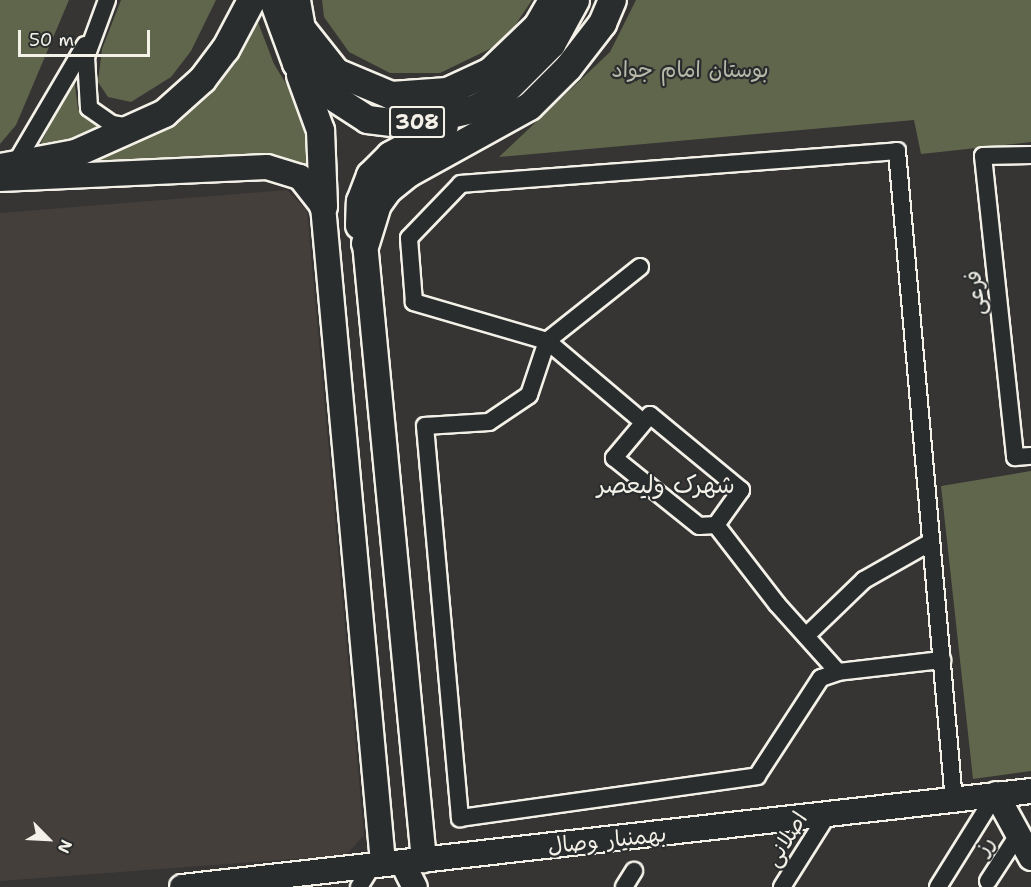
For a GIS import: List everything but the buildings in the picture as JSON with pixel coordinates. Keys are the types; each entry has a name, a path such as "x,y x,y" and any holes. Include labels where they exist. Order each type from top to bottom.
{"main road":[{"path":"5,170 75,153 164,113 202,79 225,49 250,0"},
{"name":"308","path":"273,0 292,54 314,84 367,119 408,124 480,105 501,94 551,44 575,0"},
{"name":"308","path":"296,0 301,28 336,72 391,95 447,91 490,71 537,26 552,0"},
{"path":"365,243 377,204 388,189 408,173 529,106 568,67 602,23 612,0"},
{"path":"292,54 320,130 323,206"},
{"path":"365,243 358,227 360,201 370,175 390,155 480,105"}],"street":[{"path":"5,170 93,31 107,0"},
{"path":"93,31 86,57 89,108 112,124 135,127"},
{"path":"643,423 547,341 414,302 409,238 461,184 897,150 954,801"},
{"name":"فرعی","path":"1031,155 983,156 1015,457 1031,456"},
{"path":"5,170 267,167 300,177 323,206 356,568 395,862 415,887"},
{"path":"365,243 395,565 395,862"},
{"path":"640,267 547,341 529,395 489,422 425,426 460,818 757,776 821,678 838,672 942,660"},
{"path":"650,415 741,490 716,525 699,526 614,458 650,415"},
{"path":"716,525 838,672"},
{"path":"806,636 864,580 931,542"},
{"path":"356,568 395,565"},
{"name":"بهمنیار وصال","path":"192,886 1031,791"},
{"path":"938,887 996,794 1031,858"},
{"name":"اصلانی","path":"782,887 828,814"},
{"name":"رز","path":"988,881 1018,835"},
{"path":"359,887 395,862"},
{"path":"624,887 634,871"}],"shaded area":[{"path":"287,190 307,211 364,835 346,855 0,881 0,213"}],"green space":[{"path":"0,0 69,0 16,125 0,144"},
{"path":"121,0 216,0 191,51 171,77 131,102 108,97 98,82 102,49"},
{"path":"322,0 532,0 504,42 440,73 390,73 349,52 324,17"},
{"name":"بوستان امام جواد","path":"636,0 1031,0 1031,142 921,154 914,120 499,157 610,52"},
{"path":"256,17 274,64 299,105 314,178 285,159 260,158 40,171 90,160 163,126"},
{"path":"74,78 78,109 102,132 39,147"},
{"path":"1031,471 1031,771 973,779 941,486"}],"district":[{"name":"شهرک ولیعصر","path":"666,486"}]}
